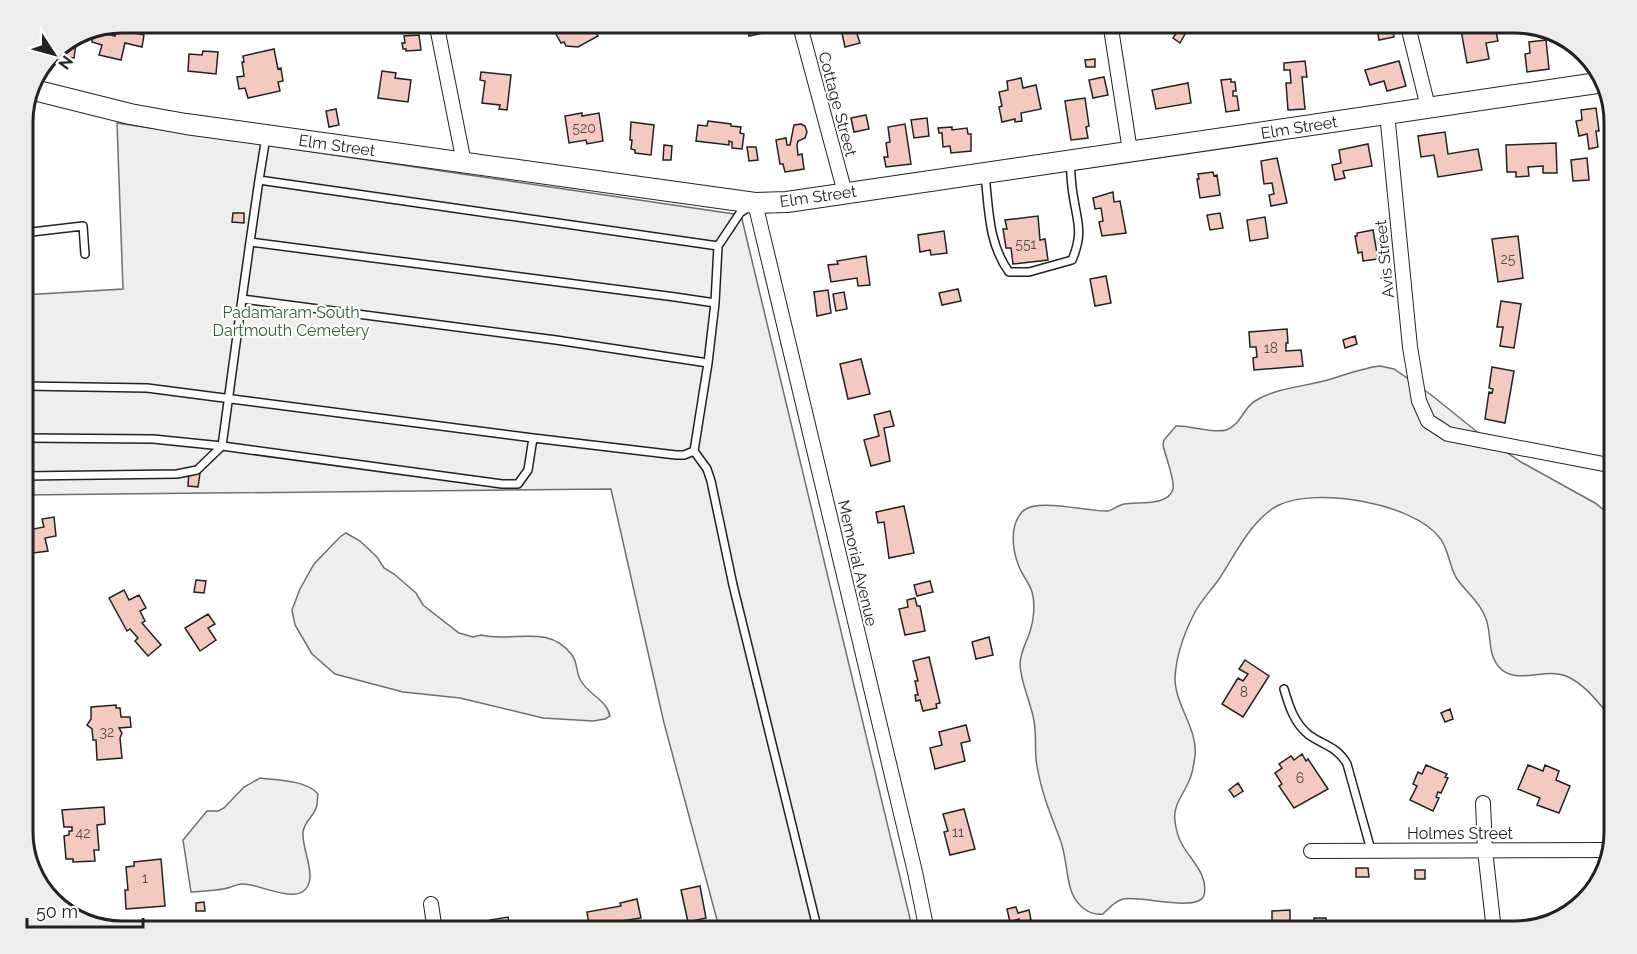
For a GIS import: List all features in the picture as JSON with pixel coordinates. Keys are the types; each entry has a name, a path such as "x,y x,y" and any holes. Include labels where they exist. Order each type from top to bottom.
{"street":[{"path":"438,33 464,163"},
{"name":"Cottage Street","path":"802,33 845,193"},
{"path":"1112,33 1130,151"},
{"path":"1410,33 1428,107"},
{"name":"Elm Street","path":"39,91 130,114 755,203 787,202 1595,83"},
{"name":"Avis Street","path":"1387,113 1410,347 1419,401 1428,421 1448,434 1604,464"},
{"name":"Memorial Avenue","path":"755,203 925,921"},
{"path":"1483,803 1485,850 1493,921"},
{"name":"Holmes Street","path":"1311,851 1602,850"},
{"path":"431,904 433,921"}],"lane":[{"path":"33,476 177,474 197,470 222,446 227,397 266,135"},
{"path":"985,172 992,239 1001,260 1010,272 1029,272 1072,260 1078,245 1080,225 1073,195 1070,160"},
{"path":"259,180 718,246"},
{"path":"755,203 740,213 718,246 715,303 708,363 694,451 707,469 711,481 815,921"},
{"path":"33,232 83,226 85,254"},
{"path":"250,242 715,303"},
{"path":"242,299 556,340 708,363"},
{"path":"33,386 147,388 676,455 694,451"},
{"path":"33,438 153,439 222,446 502,484 518,484 528,470 533,438"},
{"path":"1284,689 1291,712 1298,722 1310,735 1342,755 1347,764 1371,850"}],"green space":[{"name":"Padamaram South Dartmouth Cemetery","path":"117,123 741,215 911,921 717,921 664,723 611,489 33,495 33,294 123,289"},
{"path":"1380,366 1394,369 1430,394 1481,435 1521,462 1604,510 1604,709 1586,690 1566,676 1549,673 1513,675 1499,667 1491,650 1488,625 1483,613 1457,579 1442,541 1426,525 1387,507 1339,498 1296,500 1279,505 1269,511 1252,528 1219,579 1198,606 1181,646 1177,662 1176,688 1193,736 1195,756 1189,782 1177,804 1175,822 1182,844 1202,875 1204,895 1200,900 1192,903 1123,899 1103,914 1088,911 1077,902 1072,893 1062,846 1037,766 1034,721 1020,670 1021,656 1033,621 1034,603 1031,588 1019,568 1014,551 1013,537 1018,517 1029,508 1038,506 1050,505 1107,511 1124,504 1165,499 1170,495 1173,485 1163,445 1164,440 1176,426 1215,431 1226,430 1235,424 1251,404 1264,396"},
{"path":"346,533 360,541 377,557 384,568 416,593 423,605 459,633 473,637 481,635 541,637 562,645 574,658 581,681 602,702 610,716 593,721 543,718 460,698 403,692 335,674 312,654 295,625 292,610 300,589 314,564"},
{"path":"260,778 299,783 313,789 318,794 316,808 303,832 310,872 307,888 300,893 291,894 241,884 219,890 191,892 183,840 207,811 218,811 224,808 244,787"}],"building":[{"path":"122,33 144,35 142,47 125,43 121,60 99,55 102,45 92,42 92,39 104,35 115,36 116,34"},
{"path":"596,33 598,36 578,47 566,46 564,42 561,43 556,34"},
{"path":"842,33 857,33 860,43 845,47"},
{"path":"1176,33 1185,34 1180,43 1173,38"},
{"path":"1378,33 1393,33 1394,37 1379,40"},
{"path":"1461,33 1496,33 1498,41 1486,43 1489,59 1467,63"},
{"path":"419,35 421,50 406,51 403,49 404,36"},
{"path":"1546,40 1549,69 1527,72 1525,54 1530,53 1529,42"},
{"path":"76,46 74,58 66,57 67,52"},
{"path":"274,49 283,81 278,82 280,91 248,98 245,88 239,89 237,77 244,76 243,56"},
{"path":"203,51 218,52 216,74 188,71 189,54 202,55"},
{"path":"1095,59 1095,67 1086,67 1085,60"},
{"path":"1305,61 1307,77 1302,77 1305,109 1288,110 1286,83 1291,83 1290,70 1284,70 1284,63"},
{"path":"1399,61 1406,86 1387,91 1384,81 1370,85 1365,70"},
{"path":"382,71 396,73 395,78 411,80 408,102 378,98"},
{"path":"481,72 511,75 507,110 499,109 500,105 482,103 485,81 480,80"},
{"path":"1104,77 1108,95 1093,98 1089,80"},
{"path":"1021,78 1023,88 1036,85 1041,109 1021,113 1022,121 1015,122 1015,119 1002,122 999,92 1008,90 1007,81"},
{"path":"1231,79 1231,82 1235,82 1236,91 1233,91 1233,96 1237,96 1239,110 1226,112 1221,80"},
{"path":"1188,83 1191,103 1156,109 1152,90"},
{"path":"1085,98 1089,126 1086,127 1088,138 1071,140 1065,101"},
{"path":"1596,108 1599,131 1596,131 1598,147 1589,149 1587,134 1579,136 1576,121 1582,120 1581,110"},
{"path":"336,109 339,125 329,127 326,111"},
{"path":"582,113 582,116 599,113 603,141 587,144 586,140 569,143 565,116"},
{"path":"866,115 869,129 854,132 851,118"},
{"path":"927,118 929,136 914,138 911,120"},
{"path":"708,121 741,127 740,133 744,134 742,149 732,148 732,142 729,141 729,145 696,141 698,125 707,126"},
{"path":"631,122 654,125 651,155 635,153 635,150 631,149"},
{"path":"905,124 911,164 886,167 884,157 888,157 886,143 890,142 888,127"},
{"path":"794,125 805,126 807,132 805,138 798,141 797,145 798,155 802,154 804,169 785,172 783,164 780,164 776,140 786,138 787,145 790,145"},
{"path":"952,127 952,130 967,128 968,134 971,134 971,151 951,153 950,146 943,147 942,133 939,133 938,128"},
{"path":"1445,132 1448,154 1478,149 1482,170 1438,177 1434,155 1421,157 1418,136"},
{"path":"1556,143 1557,173 1543,173 1543,166 1528,167 1529,176 1516,177 1516,172 1507,172 1506,145"},
{"path":"1368,144 1372,166 1343,171 1345,178 1335,180 1332,165 1341,163 1339,150"},
{"path":"664,145 672,146 671,160 663,160"},
{"path":"747,147 756,147 758,160 749,161"},
{"path":"1277,158 1287,203 1271,206 1269,195 1274,194 1272,183 1264,184 1261,161"},
{"path":"1587,158 1589,180 1573,181 1571,160"},
{"path":"1213,172 1214,176 1217,175 1220,195 1200,198 1198,174"},
{"path":"1113,192 1114,202 1120,201 1126,233 1102,236 1099,222 1103,221 1101,208 1095,209 1093,198"},
{"path":"233,213 244,213 244,223 232,222"},
{"path":"1220,213 1223,228 1210,230 1207,215"},
{"path":"1038,216 1040,240 1045,239 1048,260 1013,264 1011,248 1006,248 1003,229 1007,229 1005,220"},
{"path":"1265,217 1268,238 1250,241 1247,220"},
{"path":"1373,230 1378,259 1363,261 1362,252 1358,253 1355,236 1357,233"},
{"path":"944,231 947,253 931,255 930,250 920,252 918,235"},
{"path":"1518,236 1523,278 1498,282 1492,239"},
{"path":"866,256 870,285 858,286 857,278 831,282 828,265 838,264 837,261"},
{"path":"1106,276 1111,303 1095,306 1090,279"},
{"path":"958,289 961,301 942,305 939,293"},
{"path":"828,290 831,313 817,316 814,292"},
{"path":"844,292 847,309 836,311 833,294"},
{"path":"1501,301 1521,304 1514,348 1500,346 1503,327 1497,327"},
{"path":"1287,329 1286,351 1301,350 1303,366 1254,370 1253,358 1257,357 1256,347 1250,347 1249,332"},
{"path":"1355,336 1357,344 1345,348 1343,340"},
{"path":"861,359 870,394 848,399 840,364"},
{"path":"1492,367 1514,371 1505,423 1485,419 1489,392 1492,393 1493,389 1489,388"},
{"path":"890,411 894,426 884,428 890,461 871,466 864,440 879,436 874,415"},
{"path":"189,472 200,473 198,487 188,486"},
{"path":"904,506 914,553 889,558 884,522 878,523 876,512"},
{"path":"54,517 56,536 45,538 48,551 33,553 33,529 44,527 42,519"},
{"path":"196,580 206,581 204,593 194,592"},
{"path":"930,581 933,592 917,596 914,585"},
{"path":"124,590 129,600 139,595 146,608 140,611 145,621 142,623 161,645 148,656 135,641 138,638 130,629 127,631 109,598"},
{"path":"915,598 917,606 920,606 925,631 905,635 899,609 908,607 907,600"},
{"path":"208,614 215,624 208,628 216,640 200,651 185,628"},
{"path":"989,637 993,655 976,659 972,642"},
{"path":"929,657 940,703 936,704 937,708 923,711 920,700 916,701 915,695 918,695 915,681 918,681 913,661"},
{"path":"1245,660 1269,676 1243,717 1222,704 1238,678 1243,681 1248,674 1239,669"},
{"path":"116,705 116,708 120,708 121,717 130,717 131,727 119,728 122,733 120,738 122,758 97,760 96,740 93,740 92,729 87,725 91,719 91,707"},
{"path":"1450,709 1453,719 1445,722 1441,713"},
{"path":"966,725 970,741 961,743 965,761 935,769 930,748 942,745 939,732"},
{"path":"1302,754 1306,761 1308,759 1328,789 1294,808 1279,786 1282,784 1275,773 1282,768 1279,764 1291,756 1294,760"},
{"path":"1426,765 1447,774 1445,777 1448,778 1441,793 1438,792 1436,797 1439,798 1433,811 1410,800 1417,786 1413,784 1418,772 1422,774"},
{"path":"1528,765 1543,771 1545,765 1559,771 1556,780 1570,786 1559,813 1537,805 1540,798 1518,789"},
{"path":"1238,783 1243,791 1234,797 1229,790"},
{"path":"104,807 105,824 97,825 99,850 94,850 95,861 73,862 73,859 66,859 64,836 69,835 72,827 64,827 62,810"},
{"path":"964,809 975,849 950,855 944,832 948,831 943,814"},
{"path":"161,859 165,906 126,909 125,890 128,890 126,867 134,866 134,862"},
{"path":"1356,868 1368,868 1369,877 1356,877"},
{"path":"1415,870 1425,870 1425,879 1415,879"},
{"path":"700,886 706,918 688,921 681,890"},
{"path":"637,899 641,918 622,921 588,921 587,912 621,906 620,903"},
{"path":"204,902 205,911 196,911 196,903"},
{"path":"1016,907 1018,913 1029,910 1031,920 1010,921 1007,909"},
{"path":"1290,910 1290,921 1272,921 1272,911"},
{"path":"508,917 509,921 490,921"},
{"path":"1314,918 1326,918 1326,921 1314,921"}]}
